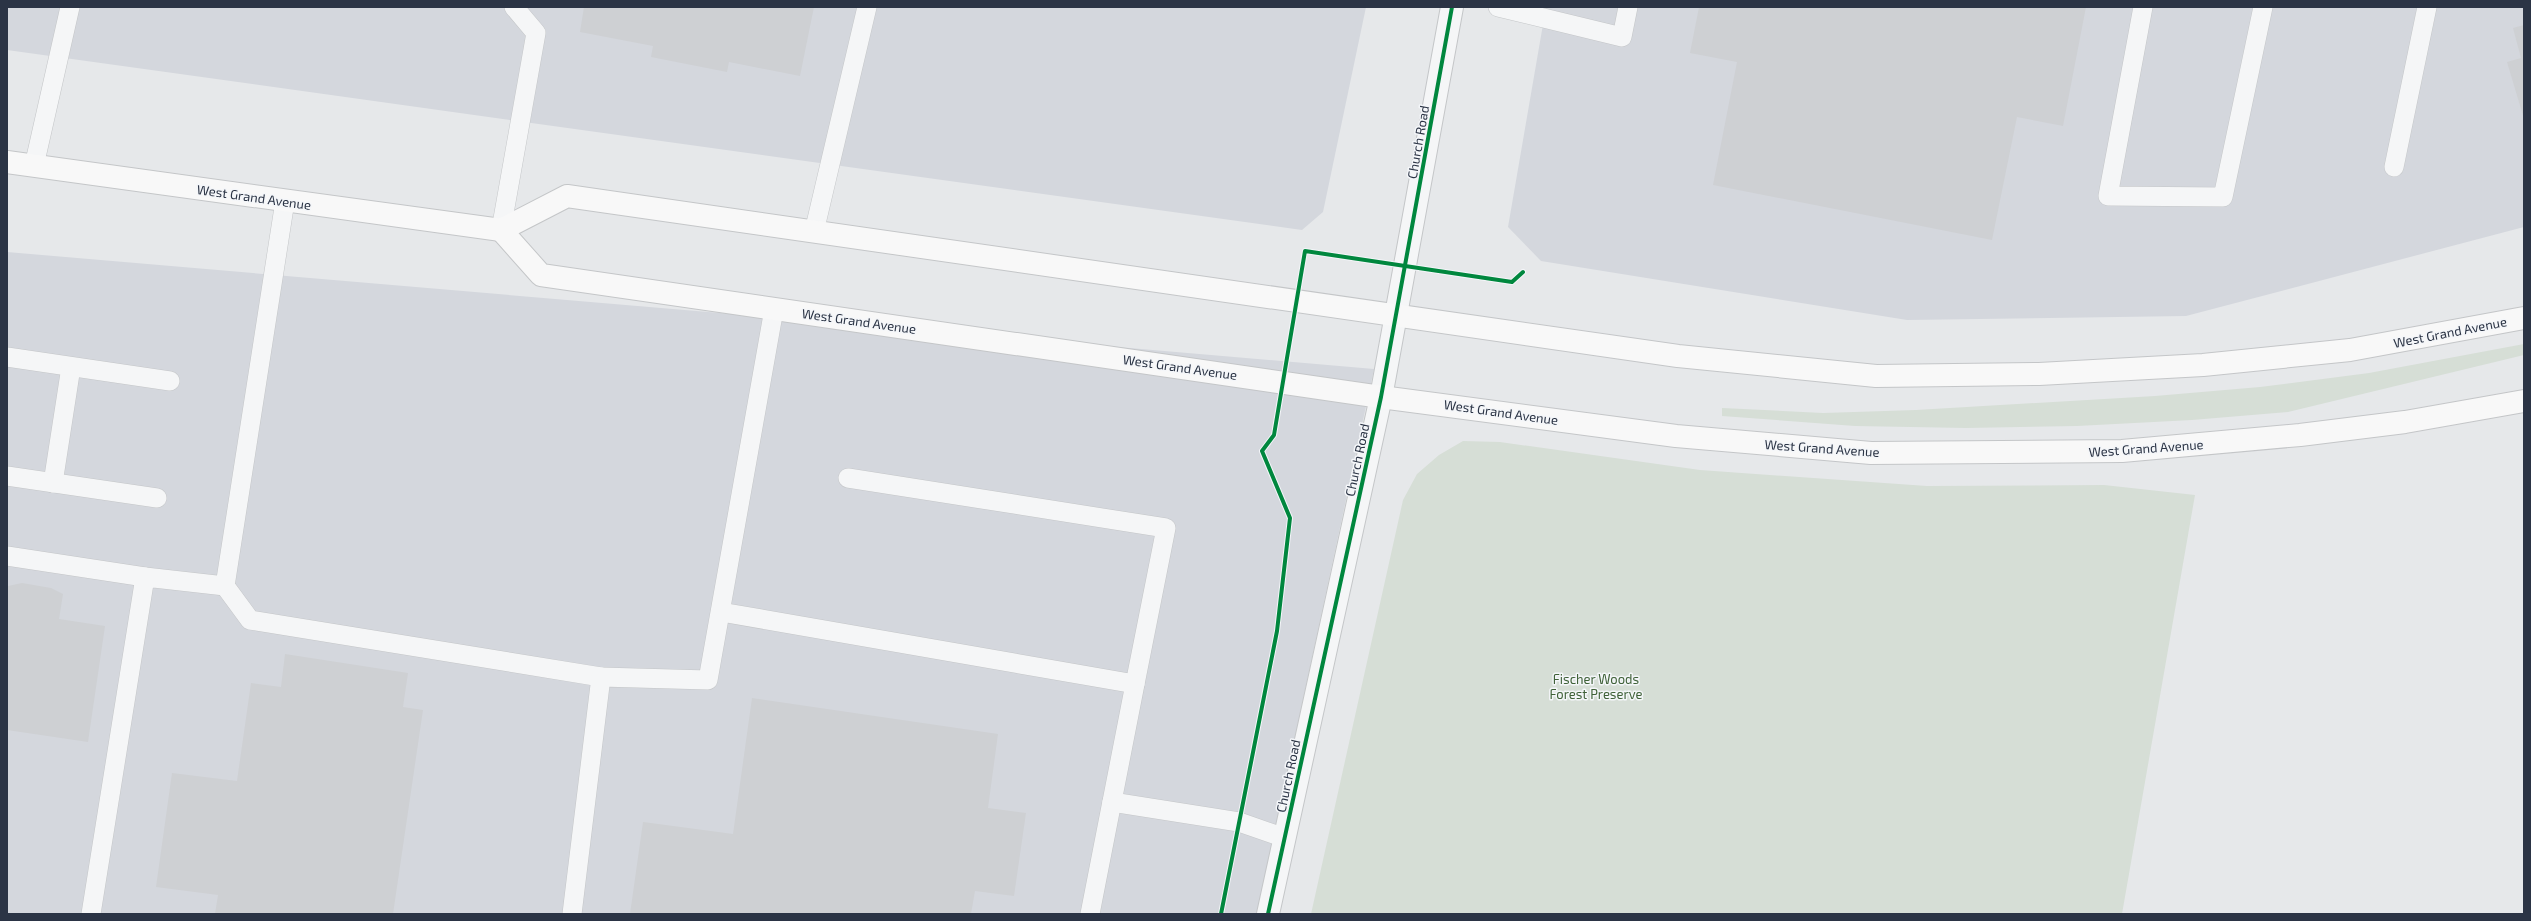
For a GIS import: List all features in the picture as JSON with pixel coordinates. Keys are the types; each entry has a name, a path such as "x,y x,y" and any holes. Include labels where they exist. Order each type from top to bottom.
{"main road":[{"name":"West Grand Avenue","path":"7,162 501,230 567,196 1396,317 1678,356 1876,376 2039,374 2203,365 2350,350 2524,318"},
{"name":"West Grand Avenue","path":"501,230 541,276 1381,397 1676,436 1871,453 2122,452 2300,436 2405,422 2524,401"}],"street":[{"name":"Church Road","path":"1268,914 1381,397 1452,7"}],"lane":[{"path":"34,166 70,7"},
{"path":"501,230 536,33 514,7"},
{"path":"814,232 867,7"},
{"path":"1498,7 1622,36 1628,7"},
{"path":"2143,7 2108,196 2223,197 2263,7"},
{"path":"2394,167 2427,7"},
{"path":"285,201 225,586 250,620 601,677 708,680 774,309"},
{"path":"7,357 170,381"},
{"path":"53,483 71,367"},
{"path":"7,476 157,498"},
{"path":"848,478 1166,528 1090,914"},
{"path":"7,556 145,577 225,586"},
{"path":"91,914 145,577"},
{"path":"720,612 1135,684"},
{"path":"572,914 601,677"},
{"path":"1112,802 1239,822 1285,838"}],"shaded area":[{"path":"7,7 1366,7 1323,212 1302,230 7,50"},
{"path":"1546,7 2524,7 2524,227 2186,316 1907,320 1541,261 1508,227"},
{"path":"7,252 1374,369 1257,914 7,914"}],"green space":[{"path":"2524,344 2524,355 2288,412 2192,420 2077,426 1966,428 1855,426 1722,416 1722,408 1823,413 1916,410 2155,396 2260,387 2369,373"},
{"name":"Fischer Woods Forest Preserve","path":"1463,441 1500,442 1700,470 1927,486 2104,485 2195,495 2122,914 1311,914 1403,500 1417,474 1439,455"}],"building":[{"path":"584,7 814,7 800,76 729,62 727,72 651,57 653,46 580,32"},
{"path":"1699,7 2086,7 2063,126 2017,117 1992,240 1713,185 1737,62 1690,53"},
{"path":"2524,25 2524,119 2507,62 2521,58 2513,28"},
{"path":"22,583 51,588 63,594 59,619 105,626 88,742 7,730 7,590 8,586"},
{"path":"285,654 408,673 403,707 423,710 393,914 215,914 218,895 156,887 172,773 237,781 251,683 281,687"},
{"path":"752,698 998,734 988,808 1026,813 1014,896 975,891 971,914 630,914 643,822 733,834"}],"cycle path":[{"path":"1268,914 1381,397 1452,7"},
{"path":"1221,914 1277,631 1290,518 1262,451 1274,435 1305,251 1512,282 1523,272"}]}
